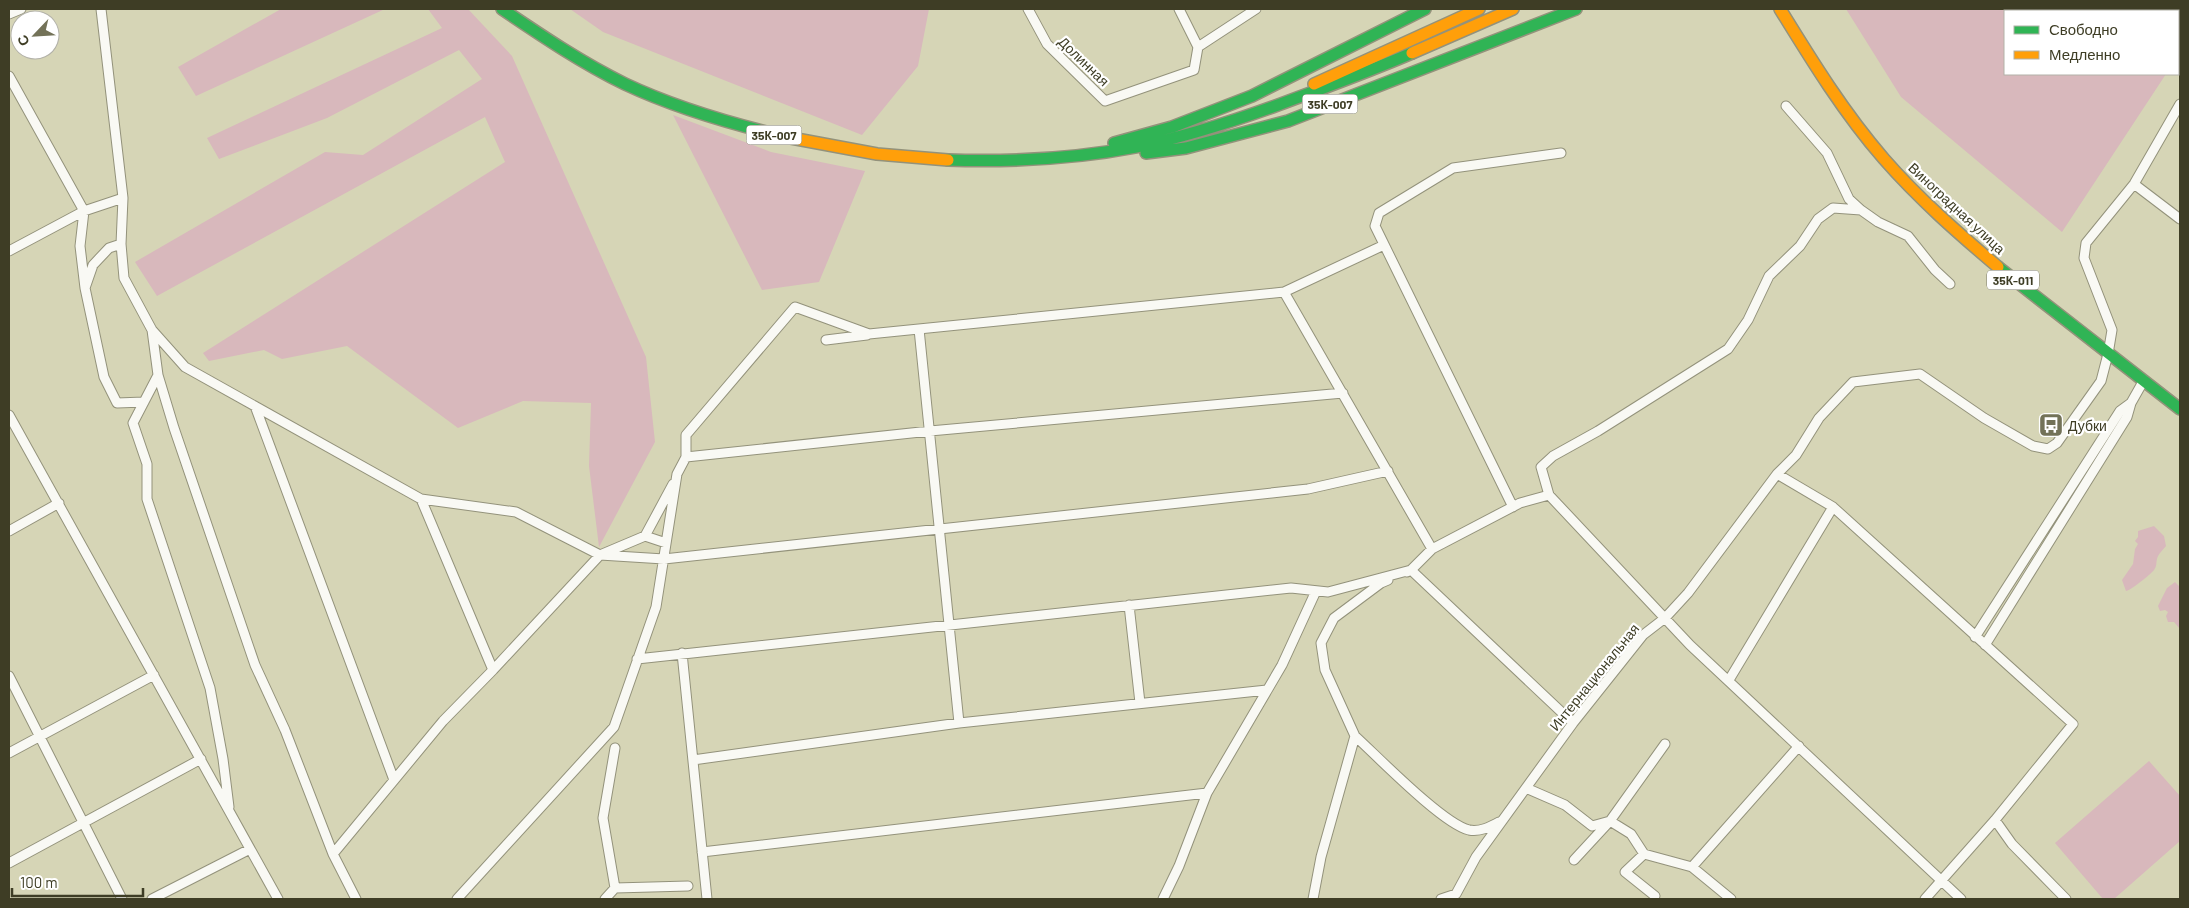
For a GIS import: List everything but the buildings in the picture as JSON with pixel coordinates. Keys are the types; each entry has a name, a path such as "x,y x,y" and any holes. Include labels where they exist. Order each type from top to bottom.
{"main road":[{"name":"35К-007","path":"502,9 572,56 626,84 679,106 728,123 815,145 907,159 956,162 999,162 1073,157 1126,156 1186,148 1288,120 1576,9"},
{"name":"35К-007","path":"1073,157 1172,127 1252,96 1425,9"},
{"name":"35К-007","path":"1269,108 1337,73 1479,9"},
{"name":"35К-007","path":"1073,157 1113,152 1189,135 1338,84 1513,9"},
{"name":"Виноградная улица","path":"1780,9 1823,79 1863,133 1900,177 1953,229 2025,290 2144,380 2180,410"}],"street":[{"path":"9,14 21,9"},
{"path":"101,9 123,198 121,244 124,278 152,330 185,367 420,499 516,512 600,554 664,559 1308,489 1388,471"},
{"name":"Долинная","path":"1028,9 1047,44 1105,100 1194,70 1198,47"},
{"path":"1179,9 1198,47 1256,9"},
{"path":"9,76 84,211 80,246 85,288 104,377 117,403 144,402"},
{"path":"2108,354 2112,330 2084,258 2086,243 2134,184 2180,104"},
{"path":"1786,106 1827,153 1849,198 1861,210 1878,222 1908,236 1934,270 1950,284"},
{"path":"1513,507 1375,226 1379,213 1453,168 1562,152"},
{"path":"2134,184 2180,219"},
{"path":"9,251 84,211 123,198"},
{"path":"1861,210 1833,208 1818,219 1800,246 1769,276 1748,320 1728,349 1598,431 1553,456 1541,467 1549,495 1690,644 1960,899"},
{"path":"85,288 93,265 109,248 121,244"},
{"path":"826,340 1284,292 1384,245"},
{"path":"1284,292 1432,548"},
{"path":"646,536 686,457 686,436 796,307 870,334"},
{"path":"920,329 959,723"},
{"path":"152,330 158,375 174,428 255,665 285,730 333,854 356,899"},
{"name":"Интернациональная","path":"1457,897 1476,857 1573,723 1643,635 1665,618 1688,593 1777,474 1796,455 1819,418 1853,382 1920,374 2000,428 2033,446 2048,449 2057,443 2100,381 2108,354"},
{"path":"158,375 133,423 147,464 147,499 210,688 223,759 229,811"},
{"path":"1985,645 2127,417 2131,403 2144,380"},
{"path":"686,457 930,431 1343,393"},
{"path":"1975,637 2120,411 2131,403"},
{"path":"255,406 394,780"},
{"path":"9,415 278,899"},
{"path":"457,899 614,727 656,607 677,474 686,457"},
{"path":"1777,474 1832,507 2074,724 1995,820 1925,899"},
{"path":"1504,819 1487,829 1470,830 1445,817 1355,736 1325,670 1321,643 1334,618 1382,583 1412,570 1432,548 1513,507 1549,495"},
{"path":"420,499 493,670"},
{"path":"9,530 59,503"},
{"path":"1729,680 1832,507"},
{"path":"333,854 443,721 600,554 646,536 666,543"},
{"path":"637,659 1291,588 1328,592 1412,570"},
{"path":"1412,570 1573,723"},
{"path":"1163,899 1179,866 1207,793 1282,665 1316,591"},
{"path":"1129,605 1140,704"},
{"path":"682,654 707,899"},
{"path":"9,752 154,675"},
{"path":"9,676 122,899"},
{"path":"693,760 959,723 1267,690"},
{"path":"1313,899 1322,857 1355,736"},
{"path":"1574,860 1610,821 1665,744"},
{"path":"1692,867 1800,746"},
{"path":"615,748 603,818 615,888"},
{"path":"9,863 201,759"},
{"path":"1526,788 1565,805 1592,826 1610,821 1631,834 1644,854 1692,867 1731,899"},
{"path":"702,852 1207,793"},
{"path":"1995,820 2012,844 2066,899"},
{"path":"152,899 250,849"},
{"path":"1644,854 1625,872 1655,896"},
{"path":"605,899 615,888 688,886"},
{"path":"1441,899 1457,897"}],"shaded area":[{"path":"281,9 385,9 196,96 178,67"},
{"path":"428,9 468,9 512,56 646,357 655,442 599,547 589,466 591,403 523,401 458,428 347,346 282,359 264,350 209,361 203,353 505,162 485,117 157,296 135,262 325,152 363,155 482,79 459,50 327,118 219,159 207,138 442,28"},
{"path":"570,9 929,9 918,66 862,135 603,32"},
{"path":"1846,9 2180,9 2179,54 2179,10 2004,10 2004,75 2165,75 2062,232 1901,97"},
{"path":"673,115 771,152 865,171 819,282 762,290"},
{"path":"2154,526 2164,536 2166,546 2158,555 2154,570 2126,591 2122,580 2133,564 2135,549 2138,544 2135,541 2138,537 2138,531"},
{"path":"2175,582 2180,587 2180,629 2174,622 2168,622 2166,616 2168,612 2165,610 2160,611 2158,606 2167,588"},
{"path":"2149,761 2180,796 2180,841 2114,899 2103,899 2055,843"}],"traffic: fast":[{"path":"502,9 578,58 609,76 645,93 749,128 791,138"},
{"path":"1114,143 1172,127 1252,96 1425,9"},
{"path":"1146,153 1186,148 1288,121 1576,9"},
{"path":"948,160 1019,160 1066,157 1113,151 1172,139 1260,111 1412,53"},
{"path":"1998,267 2180,409"}],"traffic: slow":[{"path":"1314,84 1479,9"},
{"path":"1412,53 1513,9"},
{"path":"1780,9 1842,105 1884,159 1925,202 1998,267"},
{"path":"791,138 877,154 948,160"}],"place":[{"name":"Дубки","path":"2051,425"}]}
